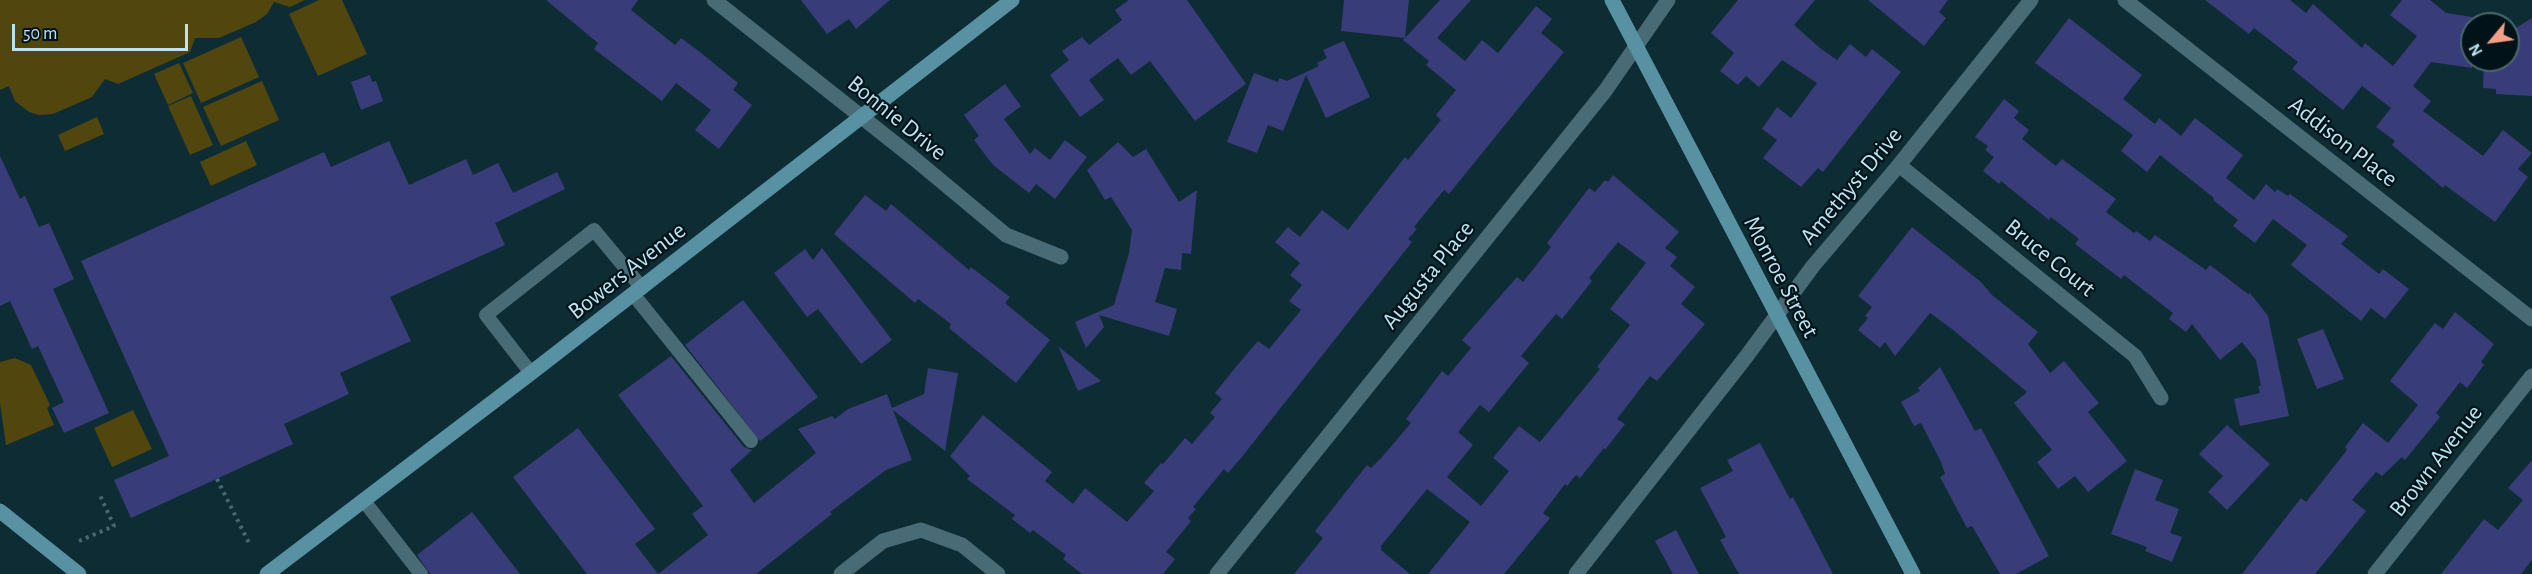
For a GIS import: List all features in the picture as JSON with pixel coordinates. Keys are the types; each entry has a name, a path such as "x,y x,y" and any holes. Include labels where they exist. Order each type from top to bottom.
{"main road":[{"name":"Bowers Avenue","path":"267,574 638,291 1012,0"},
{"name":"Monroe Street","path":"1611,0 1913,574"},
{"path":"0,511 79,574"}],"street":[{"name":"Bonnie Drive","path":"714,0 1006,235 1061,257"},
{"name":"Augusta Place","path":"1217,574 1605,91 1668,0"},
{"name":"Amethyst Drive","path":"1576,574 1813,266 1899,165 2031,0"},
{"name":"Addison Place","path":"2126,0 2532,319"},
{"name":"Bruce Court","path":"1899,165 2135,356 2161,398"},
{"name":"Brown Avenue","path":"2375,574 2532,376"},
{"path":"841,574 883,541 921,530 962,545 998,574"}],"lane":[{"path":"531,373 486,315 594,230 677,345 751,441"},
{"path":"364,501 421,574"}],"path":[{"path":"217,479 249,543"},
{"path":"79,542 114,526 99,493"}],"shaded area":[{"path":"0,0 305,0 290,7 274,2 267,14 256,22 219,38 195,38 190,52 118,84 105,79 92,97 53,114 39,115 29,112 15,101 9,86 0,90"},
{"path":"319,0 342,0 367,54 318,76 289,14"},
{"path":"241,37 259,77 201,103 183,63"},
{"path":"179,63 193,93 168,105 154,74"},
{"path":"262,81 279,120 221,146 203,107"},
{"path":"191,96 213,145 190,155 168,106"},
{"path":"97,117 104,134 65,151 58,135"},
{"path":"246,141 257,165 211,186 200,162"},
{"path":"15,358 31,365 50,405 47,408 54,425 6,445 0,403 0,362"},
{"path":"133,410 152,449 112,467 94,428"}],"building":[{"path":"546,0 638,0 631,10 675,45 681,38 700,52 738,83 733,90 752,105 719,149 695,130 711,110 676,83 662,101 594,49 598,43"},
{"path":"801,0 890,0 856,29 849,19 827,34"},
{"path":"1129,0 1187,0 1246,84 1195,121 1150,61 1131,75 1118,58 1089,80 1104,100 1080,117 1050,75 1069,60 1062,51 1082,37 1089,45 1122,20 1115,10"},
{"path":"1344,0 1409,0 1405,38 1341,31"},
{"path":"1440,0 1471,0 1437,38 1465,61 1482,40 1498,53 1536,6 1552,19 1541,33 1564,52 1449,194 1444,190 1414,227 1417,229 1408,239 1412,242 1241,458 1228,473 1224,469 1193,507 1196,509 1188,518 1191,521 1166,552 1175,559 1163,574 1082,574 1063,559 1066,555 1033,530 1030,533 1012,519 1015,515 967,479 970,476 950,456 983,415 1052,472 1045,481 1073,504 1085,488 1127,522 1154,491 1144,483 1185,438 1192,444 1215,417 1210,413 1222,399 1215,393 1235,368 1258,341 1269,349 1301,310 1289,301 1302,285 1290,275 1300,263 1275,242 1288,227 1300,237 1322,210 1348,230 1405,157 1408,160 1441,120 1436,115 1456,90 1426,65 1429,61 1403,40"},
{"path":"1738,0 1815,0 1794,25 1820,48 1837,60 1850,44 1866,57 1872,49 1901,72 1823,172 1818,168 1801,187 1763,158 1777,140 1762,129 1777,107 1791,118 1817,83 1782,60 1759,87 1746,76 1738,85 1720,71 1734,53 1711,33"},
{"path":"1868,0 1948,0 1939,12 1946,18 1924,46"},
{"path":"2205,0 2290,0 2306,13 2313,4 2362,48 2365,43 2393,66 2417,36 2390,15 2402,0 2430,0 2446,13 2460,15 2460,66 2431,62 2413,86 2431,101 2423,111 2483,156 2503,130 2532,153 2518,169 2528,177 2495,222 2445,185 2443,188 2392,145 2395,141 2376,127 2391,108 2362,86 2343,110 2292,69 2298,62 2254,28 2249,34"},
{"path":"2069,18 2142,75 2123,99 2155,124 2159,118 2181,136 2195,118 2243,155 2226,178 2254,200 2266,184 2275,192 2277,189 2288,196 2290,194 2348,236 2341,244 2379,274 2383,269 2409,289 2385,319 2371,308 2361,321 2291,265 2307,245 2273,219 2255,243 2233,226 2238,220 2160,155 2147,172 2121,151 2133,135 2035,63"},
{"path":"2532,18 2532,96 2496,94 2496,89 2483,88 2484,72 2520,72 2520,26"},
{"path":"1344,41 1370,97 1326,118 1306,75 1283,131 1268,125 1257,153 1227,142 1254,73 1278,82 1279,78 1287,81 1319,66 1317,63 1327,58 1323,50"},
{"path":"370,75 372,82 376,81 383,101 361,110 351,82"},
{"path":"1005,84 1021,106 1004,119 1030,154 1035,148 1050,160 1065,140 1087,157 1055,199 1036,184 1029,193 993,165 974,140 979,136 964,115"},
{"path":"2004,99 2019,111 2014,118 2029,130 2022,139 2056,166 2062,159 2116,199 2106,212 2134,233 2136,231 2150,241 2155,235 2206,270 2210,265 2248,294 2250,293 2268,316 2289,416 2240,426 2234,399 2260,393 2258,386 2261,386 2256,360 2242,342 2220,360 2192,324 2186,332 2169,319 2173,313 2124,275 2121,279 2075,244 2079,239 2051,217 2049,220 2001,181 1999,184 1983,171 1994,157 1985,150 1988,146 1975,137"},
{"path":"389,141 409,185 466,159 473,175 498,163 513,193 557,172 565,189 495,223 505,245 390,297 411,341 340,373 349,394 284,424 293,444 131,518 114,480 169,456 81,261 324,152 331,167"},
{"path":"1118,142 1133,157 1146,149 1179,202 1197,190 1191,254 1182,253 1181,270 1165,268 1155,302 1177,309 1169,336 1099,315 1104,327 1086,348 1075,322 1114,305 1129,253 1132,230 1111,197 1105,200 1087,170"},
{"path":"0,156 20,199 25,196 39,227 49,223 74,279 53,289 109,413 64,433 52,408 64,402 38,346 32,349 10,301 0,306"},
{"path":"1613,175 1679,232 1665,248 1677,257 1670,266 1695,287 1681,304 1705,324 1657,381 1650,376 1617,419 1625,424 1605,450 1604,448 1580,478 1576,475 1567,486 1565,484 1543,513 1550,518 1504,574 1428,574 1470,522 1427,489 1381,546 1381,550 1410,574 1294,574 1323,538 1315,531 1367,465 1371,468 1411,423 1406,419 1442,371 1448,376 1471,348 1462,340 1517,277 1523,282 1551,247 1547,243 1589,188 1595,192 1605,180 1608,182","holes":["1618,242 1646,263 1610,309 1630,325 1597,367 1600,369 1540,442 1519,426 1493,458 1509,471 1481,506 1447,477 1473,445 1458,432 1480,405 1489,412 1529,363 1521,356 1556,314 1562,319 1592,281 1589,278"]},
{"path":"865,195 886,211 891,204 969,270 971,267 1010,297 1005,303 1050,340 1016,383 949,328 951,324 918,299 915,303 834,234"},
{"path":"1912,227 1981,282 1992,295 2038,332 2028,344 2050,373 2064,361 2099,403 2088,412 2127,461 2088,492 2075,476 2058,489 2037,462 2052,450 2014,403 2027,392 1930,313 1895,356 1885,342 1880,348 1858,330 1868,318 1865,316 1872,307 1858,296"},
{"path":"822,248 892,340 861,364 818,309 807,317 774,273 805,249 813,260"},
{"path":"743,300 818,397 760,441 685,345"},
{"path":"2455,312 2494,344 2481,362 2484,365 2467,388 2460,382 2436,413 2440,417 2405,460 2402,457 2382,476 2376,472 2352,500 2366,511 2315,574 2242,574 2301,498 2306,502 2347,450 2345,447 2363,423 2388,443 2418,405 2390,381 2435,323 2443,329"},
{"path":"2323,329 2344,379 2317,389 2297,339"},
{"path":"1058,346 1101,381 1078,391"},
{"path":"671,356 744,447 752,450 730,470 754,503 816,453 798,429 832,416 835,419 848,409 887,394 892,408 924,394 928,368 958,373 945,451 893,410 912,460 886,470 830,512 832,514 756,574 658,574 708,535 692,514 703,506 618,395"},
{"path":"1940,367 1975,431 1981,428 2049,556 2016,574 2000,574 1972,526 1967,528 1940,477 1945,474 1941,462 1921,423 1914,426 1901,402 1920,391 1918,388"},
{"path":"2227,425 2270,464 2227,510 2208,492 2223,476 2199,454"},
{"path":"578,428 655,529 635,544 658,574 587,574 513,477"},
{"path":"1760,443 1790,499 1793,497 1833,574 1739,574 1720,540 1726,537 1700,488 1733,471 1727,460"},
{"path":"2532,460 2532,560 2521,574 2441,574 2484,519 2498,530 2523,500 2508,488"},
{"path":"2135,469 2163,480 2155,500 2179,509 2170,533 2182,537 2172,562 2145,551 2147,547 2111,534"},
{"path":"472,512 520,574 430,574 417,555"},
{"path":"1676,530 1699,574 1673,574 1655,541"}]}
